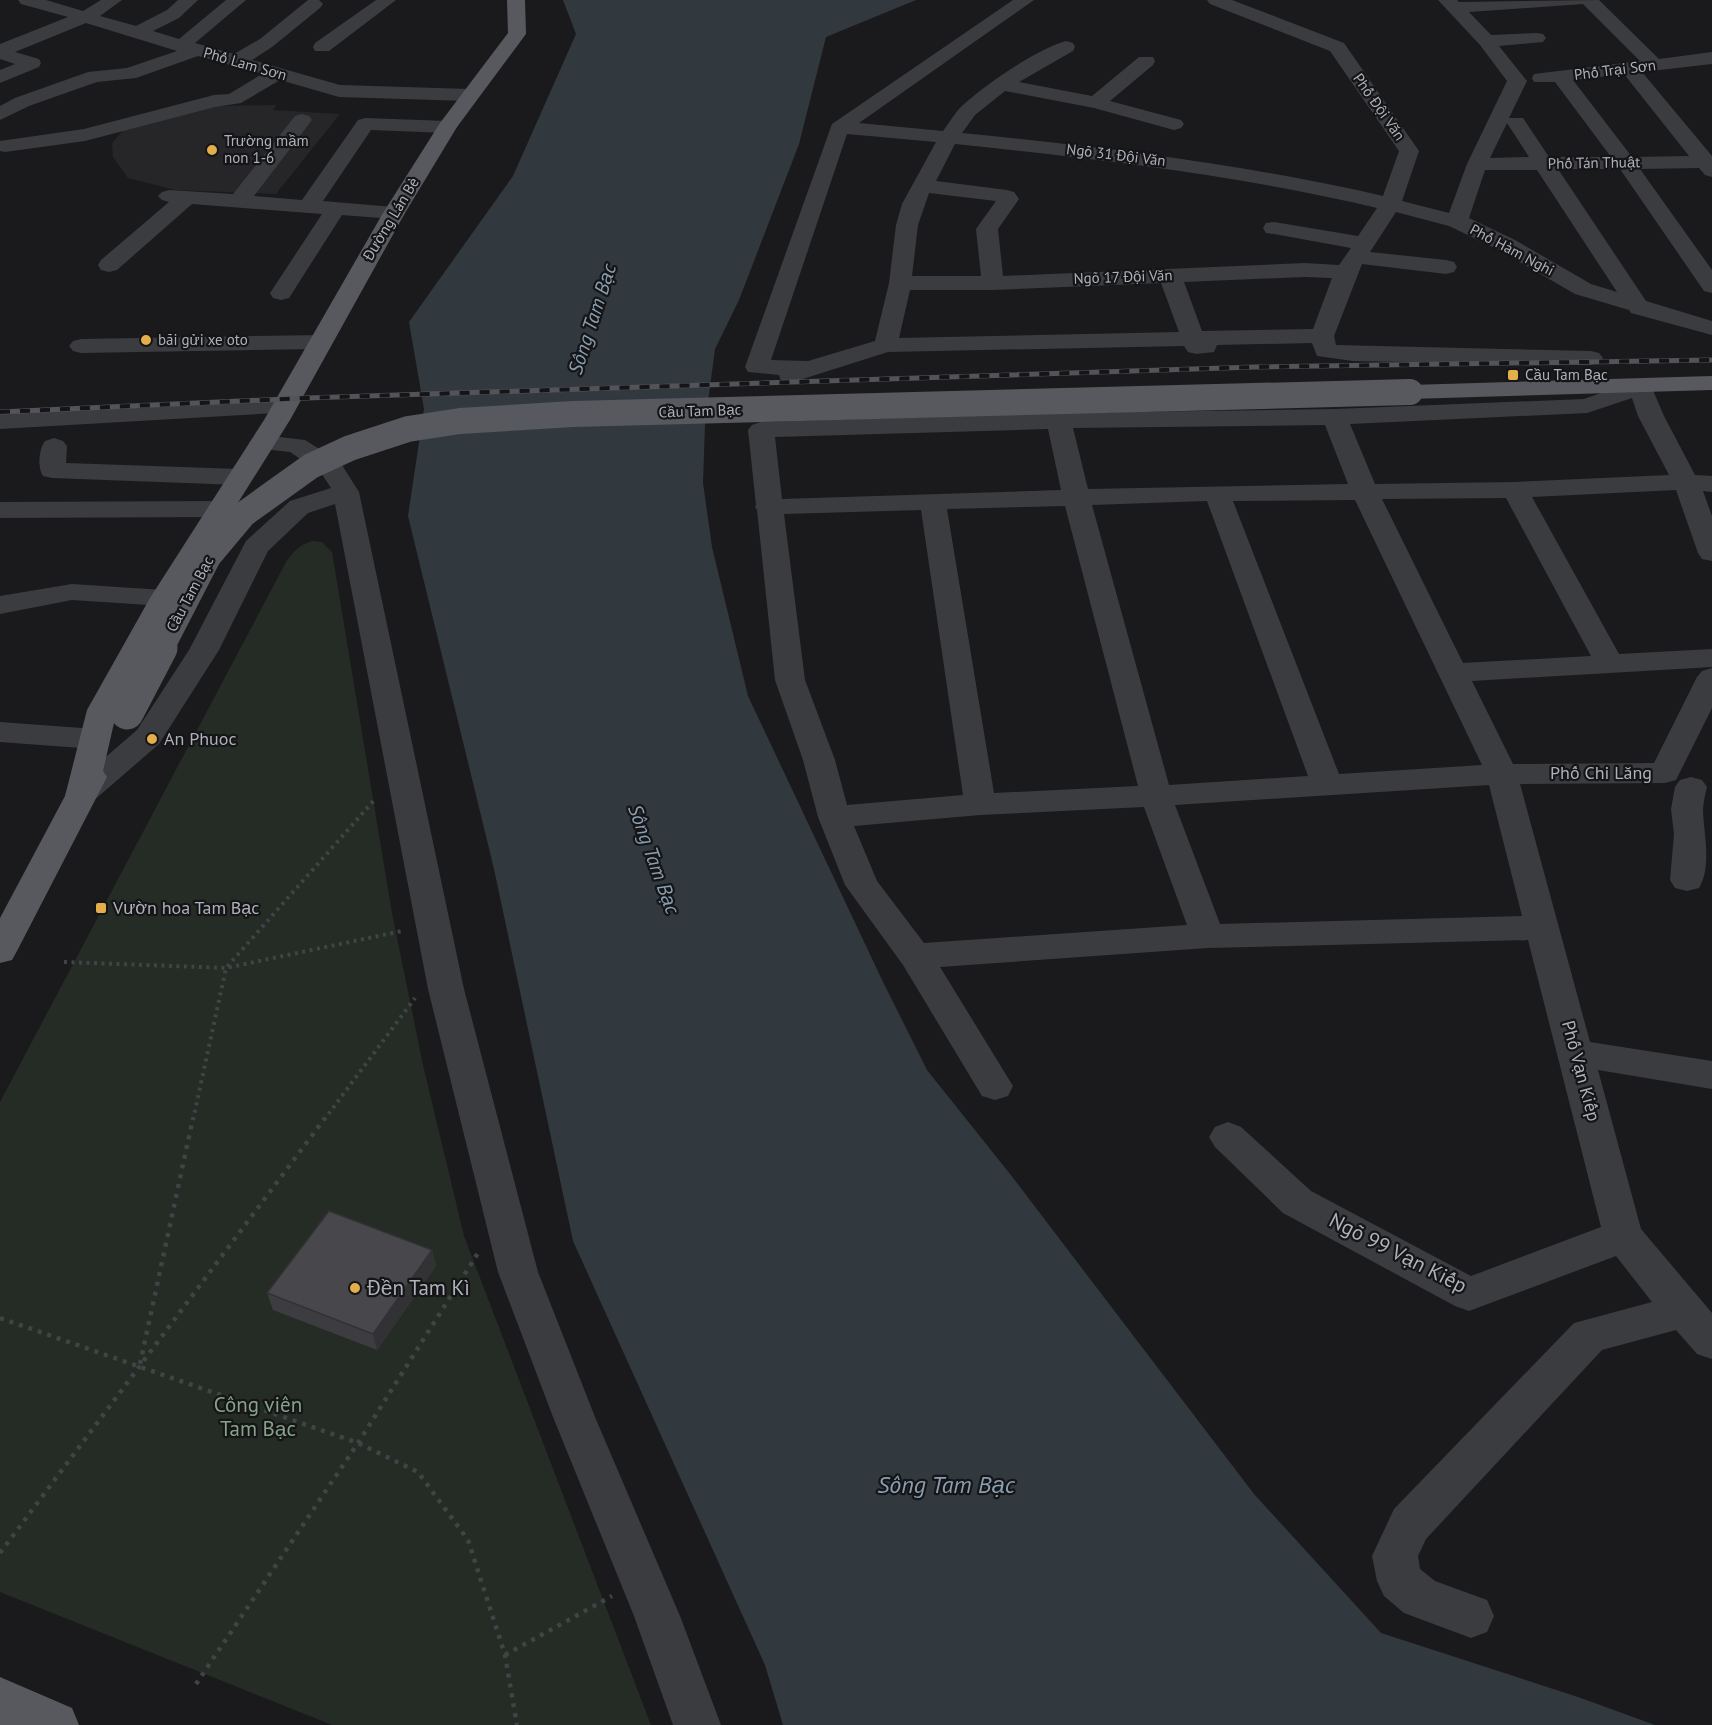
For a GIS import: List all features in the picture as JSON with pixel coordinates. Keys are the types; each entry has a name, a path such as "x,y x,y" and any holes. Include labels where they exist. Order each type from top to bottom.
{"main road":[{"name":"Đường Lán Bè","path":"81,795 102,710 164,598 262,443 394,213 447,127 517,34 516,0"},
{"name":"Cầu Tam Bạc","path":"81,795 127,713 208,557 244,514 311,466 350,448 408,429 460,421 573,414 1712,383"},
{"path":"0,951 81,795"},
{"path":"0,1701 55,1725"}],"street":[{"name":"Phố Lam Sơn","path":"28,0 339,91 469,95"},
{"path":"0,52 87,16 113,0"},
{"path":"138,32 173,14 189,0"},
{"path":"197,50 237,0"},
{"path":"322,47 387,0"},
{"path":"809,368 757,367 838,128 1024,0"},
{"name":"Phố Đội Văn","path":"1216,0 1337,47 1409,151 1391,203 1355,258 1323,344"},
{"path":"1450,4 1579,0"},
{"path":"1589,0 1655,65"},
{"path":"236,61 266,43 314,4"},
{"path":"1450,4 1486,41 1517,81"},
{"path":"1486,41 1538,38"},
{"path":"0,114 22,102 95,76 129,74 197,50 231,41"},
{"path":"886,345 900,283 907,225 921,186 949,136 968,111 1032,65 1066,47"},
{"path":"0,52 32,63 0,76"},
{"name":"Phố Trại Sơn","path":"1517,81 1712,58"},
{"path":"1096,103 1146,61"},
{"path":"1629,68 1710,165"},
{"path":"5,146 85,135 214,101 234,99 278,73"},
{"path":"1560,76 1626,163 1712,286"},
{"name":"Phố Hàm Nghi","path":"1517,81 1477,164 1457,221 1507,245 1582,289 1639,308 1712,328"},
{"path":"1002,86 1096,103 1174,124"},
{"path":"239,201 302,120"},
{"path":"1516,122 1639,308 1712,306"},
{"path":"308,207 364,124 447,127"},
{"name":"Ngõ 31 Đội Văn","path":"838,128 949,136 1162,160 1391,203 1457,221"},
{"name":"Phố Tán Thuật","path":"1477,164 1710,165"},
{"path":"921,186 1007,196 1008,199 987,229 993,283"},
{"path":"109,265 178,197 394,213"},
{"path":"281,293 336,209"},
{"path":"1274,228 1355,258 1446,267"},
{"name":"Ngõ 17 Đội Văn","path":"900,283 993,283 1305,270 1355,258"},
{"path":"1170,275 1196,347 1286,349"},
{"path":"780,381 809,368 886,345 1193,338 1323,344 1353,354 1591,358"},
{"path":"81,346 320,342"},
{"path":"995,1086 915,956 862,885 834,817 819,760 790,680 768,507 761,430 1059,421 1335,417 1587,406 1640,386 1651,416 1693,479 1712,553"},
{"path":"0,421 284,406"},
{"name":"Phố Vạn Kiếp","path":"1335,417 1364,490 1502,774 1623,1236 1698,1326"},
{"path":"1059,421 1076,496 1156,796 1208,936"},
{"path":"262,443 296,446 331,468 346,492 446,989 518,1272 574,1416 657,1616 697,1725"},
{"path":"54,446 52,470 239,477"},
{"path":"768,507 1217,492 1515,490 1693,479 1712,472"},
{"path":"1515,490 1609,663"},
{"path":"81,795 148,737 204,650 256,547 299,507 346,492"},
{"path":"1217,492 1328,784"},
{"path":"933,503 980,804"},
{"path":"3,514 219,508"},
{"path":"2,607 72,592 164,598"},
{"path":"1454,673 1712,658"},
{"name":"Phố Chi Lăng","path":"834,817 980,804 1156,796 1502,774 1689,783 1712,676"},
{"path":"0,732 95,739"},
{"path":"1687,880 1690,834 1687,809 1689,783"},
{"path":"915,956 1208,936 1544,928"},
{"path":"1576,1053 1712,1075"},
{"name":"Ngõ 99 Vạn Kiếp","path":"1228,1137 1297,1202 1469,1294 1623,1236"},
{"path":"1472,1616 1420,1597 1400,1581 1395,1556 1410,1524 1589,1336 1698,1326"}],"path":[{"path":"139,1367 226,968 380,793"},
{"path":"64,962 226,968 403,931"},
{"path":"0,1553 415,998"},
{"path":"196,1684 358,1443 482,1247"},
{"path":"0,1318 358,1443 418,1472 468,1540 506,1655 517,1725"},
{"path":"506,1655 612,1596"}],"shaded area":[{"name":"Trường mầm non 1-6","path":"277,105 273,110 340,114 276,194 175,190 128,178 113,157 112,143 127,126 215,106"}],"green space":[{"name":"Công viên Tam Bạc","path":"313,541 322,542 332,552 392,913 423,1065 464,1236 651,1725 332,1725 0,1592 0,1102 286,562 298,548"}],"water":[{"name":"Sông Tam Bạc","path":"563,0 916,0 826,37 799,144 739,300 715,349 705,424 703,483 712,547 748,696 927,1070 1010,1174 1254,1494 1381,1633 1578,1697 1655,1725 783,1725 765,1665 573,1241 494,869 408,516 424,409 409,322 513,176 576,34"}],"building":[{"name":"Đền Tam Kì","path":"329,1211 432,1250 373,1334 267,1293"}],"railway":[{"path":"0,412 307,398 1255,367 1712,360"}],"place":[{"name":"Trường mầm non 1-6","path":"212,150"},
{"name":"bãi gửi xe oto","path":"146,340"},
{"name":"Cầu Tam Bạc","path":"1513,375"},
{"name":"An Phuoc","path":"152,739"},
{"name":"Vườn hoa Tam Bạc","path":"101,908"},
{"name":"Đền Tam Kì","path":"355,1288"}]}
